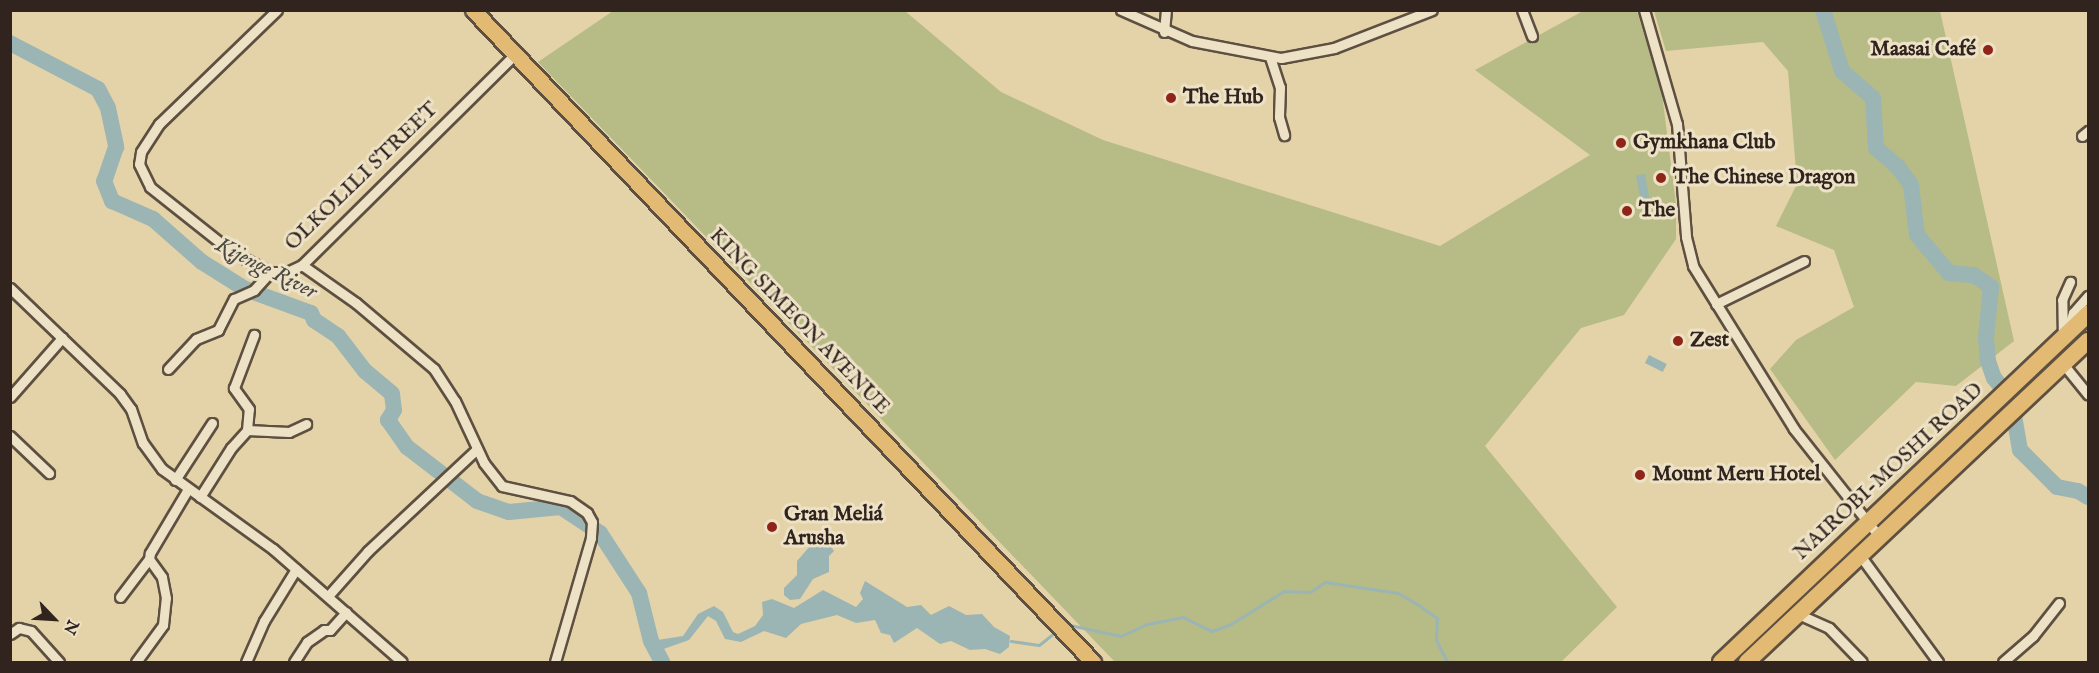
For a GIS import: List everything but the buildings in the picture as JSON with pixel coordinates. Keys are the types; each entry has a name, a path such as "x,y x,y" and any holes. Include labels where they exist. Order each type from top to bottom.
{"highway":[{"name":"NAIROBI-MOSHI ROAD","path":"1721,663 1868,522 2014,397 2064,338 2088,314"},
{"name":"NAIROBI-MOSHI ROAD","path":"2014,397 2064,365 2088,341"},
{"name":"NAIROBI-MOSHI ROAD","path":"1747,663 1878,536 1992,417"}],"main road":[{"name":"KING SIMEON AVENUE","path":"473,10 1093,663"}],"street":[{"name":"OLKOLILI STREET","path":"277,10 159,124 141,152 140,164 143,178 156,192 232,252 268,274 287,272 302,265 515,54"},
{"path":"1121,10 1164,32 1270,57 1334,48 1432,10"},
{"path":"1164,32 1166,10"},
{"path":"1521,10 1532,36"},
{"path":"1644,10 1677,124 1686,237 1694,266 1808,449 1878,536"},
{"path":"1270,57 1280,87 1279,117 1284,135"},
{"path":"1716,304 1804,261"},
{"path":"302,265 356,303 434,369 455,401 476,450 502,486 570,501 587,513 592,522 591,538 555,663"},
{"path":"168,369 189,344 218,330 234,299 254,291 268,274"},
{"path":"2064,338 2062,300 2070,282"},
{"path":"10,288 120,394 151,458 175,480 232,517 296,569 402,663"},
{"path":"2064,338 2073,313 2088,296"},
{"path":"200,497 248,430 249,409 234,388 254,335"},
{"path":"10,397 62,338"},
{"path":"2064,365 2088,395"},
{"path":"175,480 212,423"},
{"path":"248,430 289,432 306,424"},
{"path":"10,436 49,473"},
{"path":"328,596 368,551 476,450"},
{"path":"120,597 149,559 188,489"},
{"path":"1859,554 1938,663"},
{"path":"136,663 163,625 166,598 162,577 149,559"},
{"path":"246,663 264,621 296,569"},
{"path":"2003,663 2033,636 2059,603"},
{"path":"294,662 307,642 324,630 330,630 346,612"},
{"path":"1798,614 1829,628 1862,663"},
{"path":"10,634 19,628 31,631 53,660"}],"green space":[{"path":"613,11 905,11 1001,92 1103,140 1440,246 1590,155 1475,70 1583,11 1637,11 1662,94 1676,204 1676,239 1624,315 1581,328 1485,446 1617,607 1561,662 1115,662 538,62"},
{"path":"1654,11 1940,11 2014,341 1956,386 1916,382 1835,460 1770,369 1796,340 1854,307 1834,250 1776,226 1797,184 1788,71 1763,42 1666,51"}],"water":[{"path":"1645,174 1651,208 1642,210 1636,176"},
{"path":"1649,355 1667,364 1663,372 1645,363"},
{"path":"816,539 829,544 834,551 829,556 829,572 813,579 800,599 790,600 784,595 784,588 797,575 797,561"},
{"path":"865,581 907,607 921,605 931,615 949,606 966,615 982,614 994,627 1010,636 1009,647 1000,654 985,649 970,650 951,641 940,644 917,628 894,643 890,635 881,633 875,620 856,623 837,615 801,624 786,638 764,631 741,642 725,639 716,621 708,616 689,640 658,651 651,641 683,636 698,614 714,606 723,612 733,632 738,634 755,626 763,615 762,602 772,599 794,608 823,590 856,607 863,599 860,593"}],"waterway":[{"path":"1823,10 1842,71 1873,98 1876,148 1898,167 1911,185 1917,235 1949,273 1974,275 1991,287 1986,338 1988,361 1994,378 2011,398 2020,450 2057,487 2078,491 2088,497"},
{"name":"Kijenge River","path":"10,43 98,89 108,108 116,147 104,181 112,201 153,219 202,262 245,289 311,313 314,320 338,336 365,371 392,394 394,410 388,420 407,447 477,501 509,512 561,507 600,533 639,593 651,641 662,662"},
{"path":"1065,624 1121,636 1147,624 1183,617 1212,631 1231,624 1284,591 1310,592 1325,582 1398,593 1417,604 1437,618 1436,640 1447,662"},
{"path":"1011,641 1039,645 1054,633"}],"place":[{"name":"Maasai Café","path":"1988,50"},
{"name":"The Hub","path":"1171,98"},
{"name":"Gymkhana Club","path":"1621,143"},
{"name":"The Chinese Dragon","path":"1661,178"},
{"name":"The","path":"1627,211"},
{"name":"Zest","path":"1678,341"},
{"name":"Mount Meru Hotel","path":"1640,475"},
{"name":"Gran Meliá Arusha","path":"772,527"}]}
